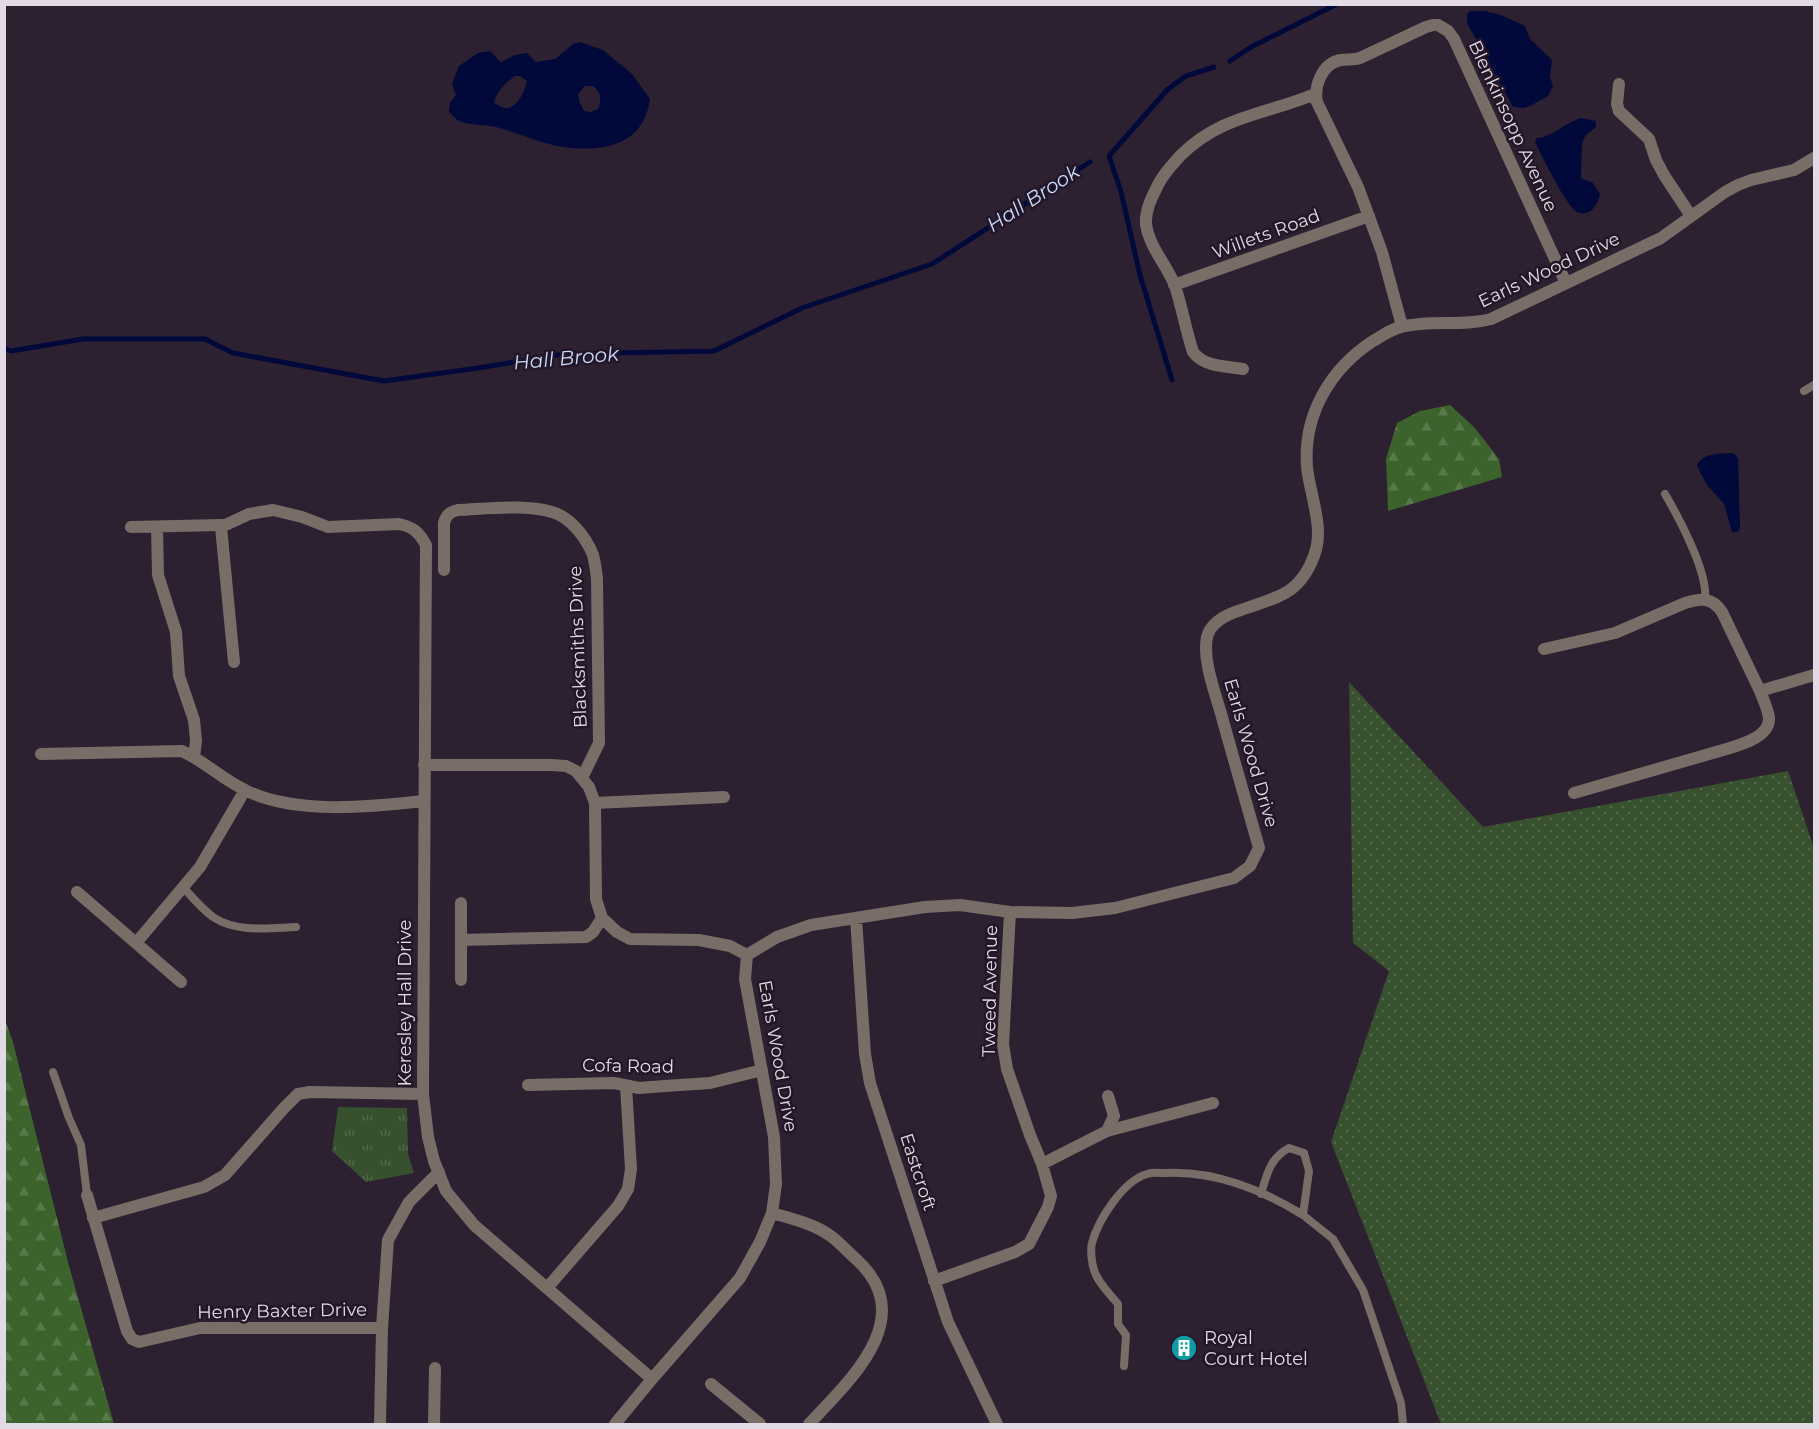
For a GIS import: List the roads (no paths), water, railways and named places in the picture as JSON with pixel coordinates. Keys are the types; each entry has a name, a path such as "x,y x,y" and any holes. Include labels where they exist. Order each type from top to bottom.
{"street":[{"name":"Blenkinsopp Avenue","path":"1315,94 1316,85 1321,76 1333,63 1360,58 1426,27 1438,26 1448,31 1454,39 1566,283"},
{"path":"1619,84 1617,104 1619,111 1648,139 1664,175 1691,216"},
{"path":"1243,369 1206,363 1197,358 1193,352 1174,285 1151,240 1146,225 1147,209 1167,170 1205,135 1243,117 1288,105 1315,94 1358,187 1383,252 1402,326"},
{"name":"Earls Wood Drive","path":"615,1425 740,1278 760,1242 772,1213 776,1184 774,1137 745,979 747,956 777,937 810,925 925,907 960,905 1010,912 1072,913 1115,908 1234,878 1250,866 1259,848 1209,670 1207,636 1221,618 1272,600 1287,592 1297,585 1308,570 1318,539 1307,464 1308,430 1315,408 1325,389 1352,357 1383,335 1402,326 1491,320 1660,238 1738,185 1794,170 1815,159"},
{"name":"Willets Road","path":"1174,285 1369,216"},
{"name":"Blacksmiths Drive","path":"444,570 444,523 451,512 458,510 531,508 553,512 569,521 582,536 593,556 597,578 599,743 582,778"},
{"name":"Keresley Hall Drive","path":"221,527 249,514 273,510 302,517 328,527 399,524 410,526 420,534 426,545 423,1094 428,1137 446,1191 474,1225 652,1379"},
{"path":"131,527 222,525 234,662"},
{"path":"157,527 158,575 176,632 179,676 194,720 196,741 194,757"},
{"path":"1544,649 1615,633 1685,603 1705,599 1714,603 1722,612 1760,691 1769,717 1764,731 1730,748 1574,793"},
{"path":"1760,691 1815,675"},
{"path":"41,754 182,751 245,790 268,800 314,806 370,807 423,801"},
{"path":"424,765 566,766 576,771 589,787 595,803 596,899 602,918 617,932 630,939 699,940 730,946 747,956"},
{"path":"136,943 200,867 245,790"},
{"path":"595,803 724,797"},
{"path":"77,892 181,982"},
{"path":"461,903 461,980"},
{"name":"Tweed Avenue","path":"934,1281 1015,1252 1029,1244 1048,1207 1051,1196 1042,1164 1007,1069 1004,1052 1010,912"},
{"path":"461,940 586,937 593,932 602,918"},
{"name":"Eastcroft","path":"856,918 865,1054 870,1083 948,1322 997,1425"},
{"name":"Cofa Road","path":"528,1085 614,1083 639,1088 710,1083 762,1070"},
{"path":"547,1288 618,1206 628,1189 631,1169 626,1086"},
{"path":"93,1218 204,1187 225,1175 298,1094 310,1092 423,1094"},
{"path":"1107,1131 1114,1116 1108,1096"},
{"path":"1042,1164 1107,1131 1213,1103"},
{"name":"Henry Baxter Drive","path":"380,1425 382,1328 388,1240 409,1202 439,1172"},
{"name":"Henry Baxter Drive","path":"87,1195 127,1331 132,1339 139,1342 200,1329 382,1328"},
{"path":"772,1213 807,1224 832,1237 865,1267 880,1293 882,1305 880,1328 870,1353 849,1382 809,1425"},
{"path":"434,1425 435,1368"},
{"path":"711,1384 760,1425"}],"lane":[{"path":"1804,391 1815,386"},
{"path":"1665,494 1682,525 1705,583 1705,599"},
{"path":"183,887 211,915 227,924 250,928 296,927"},
{"path":"53,1072 81,1145 87,1195"},
{"path":"1261,1194 1270,1167 1278,1154 1289,1148 1305,1153 1309,1171 1303,1215"},
{"path":"1124,1366 1126,1335 1118,1324 1118,1304 1094,1272 1091,1245 1106,1212 1129,1183 1148,1174 1184,1171 1223,1178 1280,1201 1303,1215 1333,1239 1363,1290 1401,1403 1403,1425"}],"waterway":[{"name":"Hall Brook","path":"1230,61 1251,47 1337,4"},
{"path":"1172,380 1140,275 1121,192 1109,156 1168,89 1186,76 1214,67"},
{"name":"Hall Brook","path":"4,348 11,351 83,339 205,339 233,353 384,381 564,354 714,351 802,308 932,264 1090,162"}],"place":[{"name":"Royal Court Hotel","path":"1184,1348"}]}
